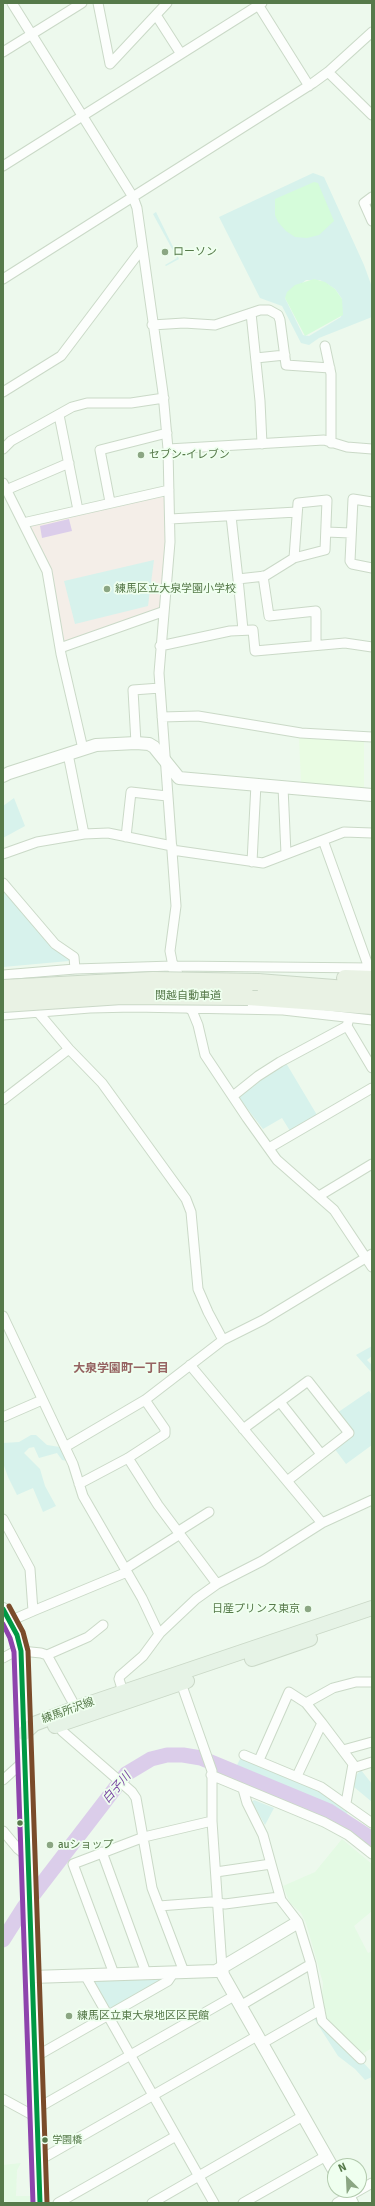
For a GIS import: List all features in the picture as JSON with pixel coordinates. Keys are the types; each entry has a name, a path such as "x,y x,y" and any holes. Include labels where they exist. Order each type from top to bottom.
{"highway":[{"path":"258,982 371,971"},
{"name":"関越自動車道","path":"3,988 153,980 258,982 372,990"},
{"name":"関越自動車道","path":"3,1004 96,997 165,996 248,997 322,1007 372,1006"},
{"path":"322,1007 372,1010"}],"main road":[{"name":"練馬所沢線","path":"24,1733 34,1724 76,1708 372,1608"},
{"name":"練馬所沢線","path":"24,1733 37,1733 372,1618"}],"street":[{"path":"12,3 134,196 137,208 141,250 139,259 164,398 168,449 170,542 162,612 160,688 176,906 170,951 173,966 198,1025 205,1055 277,1160 334,1210 369,1255 372,1266"},
{"path":"3,52 82,3"},
{"path":"98,3 110,64 167,3"},
{"path":"3,166 259,4 309,86"},
{"path":"156,15 181,54"},
{"path":"3,279 309,86 328,72 372,32"},
{"path":"328,72 372,115"},
{"path":"372,197 364,204 372,221"},
{"path":"3,392 61,356 139,259"},
{"path":"152,325 184,323 215,325 251,313 270,310 278,315 286,366 330,368"},
{"path":"251,313 256,358 262,444"},
{"path":"325,346 330,368 331,443"},
{"path":"256,358 285,356"},
{"path":"3,448 11,441 72,407 87,403 131,403 164,398"},
{"path":"59,414 78,510"},
{"path":"110,502 100,450 167,433"},
{"path":"168,449 324,440 331,443 372,449"},
{"path":"68,463 5,487 47,571 60,648 83,749"},
{"path":"23,523 110,502 169,490"},
{"path":"372,502 353,499 350,561 352,564 372,568"},
{"path":"238,579 263,576 294,558 326,550 327,500 298,503 294,558"},
{"path":"170,519 297,512"},
{"path":"231,516 243,630"},
{"path":"326,532 351,533"},
{"path":"263,576 269,616 316,611 316,644"},
{"path":"60,648 162,612"},
{"path":"160,646 219,633 253,630 255,651 316,644 345,643 372,647"},
{"path":"136,743 133,690 160,688"},
{"path":"162,717 198,716 301,733 372,737"},
{"path":"3,776 96,745 136,743 164,744"},
{"path":"149,744 154,747 179,778"},
{"path":"68,754 84,834"},
{"path":"166,777 372,795"},
{"path":"252,862 256,784"},
{"path":"283,787 286,854"},
{"path":"126,837 131,792 167,796"},
{"path":"3,854 37,842 84,834 108,833 172,848 263,863 344,832 372,832"},
{"path":"3,975 75,969 173,966 371,971 323,840"},
{"path":"3,883 55,944 74,957 75,969"},
{"path":"3,1014 90,1008 283,1010 322,1007 348,1016 372,1020"},
{"path":"37,1011 69,1050 102,1083 186,1199 191,1212 198,1289 223,1340"},
{"path":"348,1016 347,1026 372,1068"},
{"path":"233,1096 258,1076 280,1062 347,1026"},
{"path":"3,1100 69,1050"},
{"path":"269,1148 372,1088"},
{"path":"319,1196 372,1164"},
{"path":"65,1447 144,1400 223,1340 263,1320 369,1255"},
{"path":"3,1316 65,1447 80,1484 83,1496 126,1570 159,1634"},
{"path":"190,1365 322,1522"},
{"path":"243,1429 308,1381 349,1433 286,1481"},
{"path":"3,1417 42,1400"},
{"path":"80,1484 128,1458 166,1431 144,1400"},
{"path":"280,1402 321,1454"},
{"path":"128,1458 158,1505 217,1584"},
{"path":"123,1692 119,1679 120,1676 143,1656 159,1634 187,1607 217,1584 262,1561 322,1522 372,1500"},
{"path":"10,1621 126,1570 177,1536 182,1529 209,1512"},
{"path":"3,1519 30,1569 33,1611"},
{"path":"3,1609 17,1635 21,1651 40,2203"},
{"path":"46,1655 88,1637 103,1625"},
{"path":"3,1658 14,1652 21,1651 46,1655 76,1708"},
{"path":"306,1704 333,1688 356,1682 372,1682"},
{"path":"181,1683 211,1772 212,1821 223,1975 326,2156 243,2203"},
{"path":"259,1760 289,1692 306,1704 343,1750 353,1768 346,1803"},
{"path":"297,1776 322,1723"},
{"path":"59,1725 62,1731 124,1785 136,1798 152,1888 179,1972"},
{"path":"343,1750 372,1742"},
{"path":"244,1754 321,1787 346,1803 372,1823"},
{"path":"3,1780 25,1760"},
{"path":"353,1768 372,1762"},
{"path":"211,1772 243,1789 324,1822 348,1835 372,1854"},
{"path":"243,1789 247,1803 263,1835 279,1897 296,1923 311,1964 322,2021 361,2059"},
{"path":"114,1974 73,1865 102,1852 144,1837 212,1821"},
{"path":"3,1831 18,1849 28,1857"},
{"path":"102,1852 146,1973"},
{"path":"216,1872 271,1864"},
{"path":"159,1906 218,1903 225,1904 279,1897"},
{"path":"32,1977 216,1971 227,1963 296,1923"},
{"path":"37,2111 43,2105 130,2055 311,1964"},
{"path":"35,2057 168,1981 179,1972"},
{"path":"85,1975 214,2203"},
{"path":"38,2161 153,2095 320,2010"},
{"path":"3,2099 37,2111"},
{"path":"152,2203 303,2116"},
{"path":"58,2203 176,2136"}],"shaded area":[{"path":"313,173 324,177 364,265 372,287 372,317 319,338 309,345 301,343 282,306 260,298 219,217","holes":["306,280 320,280 335,289 342,299 341,317 309,336 303,335 285,298"]},
{"path":"156,212 179,259 166,266 165,265 177,258 153,214"},
{"name":"練馬区立大泉学園小学校","path":"161,495 164,496 166,539 160,610 65,643 63,641 50,569 28,528 30,524"},
{"path":"69,519 72,531 42,538 40,526"},
{"path":"154,560 148,606 75,624 64,581"},
{"path":"299,737 364,741 364,788 301,783"},
{"path":"14,798 25,826 3,838 3,806"},
{"path":"3,889 69,959 69,961 3,967"},
{"path":"286,1063 317,1115 290,1131 282,1118 263,1129 239,1098 240,1094"},
{"path":"372,1346 372,1356 367,1360 372,1365 372,1373 356,1355"},
{"path":"369,1391 372,1395 372,1445 346,1464 334,1448 350,1435 337,1413"},
{"path":"31,1435 36,1435 47,1445 60,1447 67,1459 67,1461 62,1460 57,1453 39,1458 34,1447 29,1448 24,1453 40,1469 45,1486 56,1506 43,1512 33,1488 17,1495 3,1463 3,1443 19,1442"},
{"path":"241,1757 318,1790 348,1810 347,1814 321,1801 236,1767"},
{"path":"361,1770 372,1784 372,1802 354,1787 356,1775"},
{"path":"254,1800 274,1808 265,1825 252,1802"},
{"path":"342,1839 372,1864 372,1911 354,1926 368,1953 372,1951 372,2048 362,2054 325,2018 322,1996 323,1983 306,1923 301,1913 290,1903 283,1886 315,1872"},
{"path":"161,1978 161,1980 111,2008 107,2007 94,1983 95,1980"},
{"path":"318,2014 372,2072 372,2077 365,2080 355,2069 338,2056 313,2017"},
{"path":"21,2163 17,2170 16,2196 32,2196 32,2203 3,2203 3,2165"}],"sand":[{"path":"314,182 318,183 334,221 319,235 307,238 295,237 286,231 278,222 275,215 275,199"},
{"path":"314,279 325,282 335,289 342,299 343,315 305,336 285,298 287,292 295,285"}],"waterway":[{"name":"白子川","path":"3,1940 24,1907 126,1774 151,1759 167,1755 183,1755 201,1758 329,1811 372,1839"}],"transit line":[{"path":"9,1606 23,1632 28,1651 47,2203"},
{"path":"3,1609 17,1635 21,1651 40,2203"},
{"path":"3,1624 10,1638 14,1652 33,2203"}],"place":[{"name":"ローソン","path":"165,252"},
{"name":"セブン-イレブン","path":"141,455"},
{"name":"練馬区立大泉学園小学校","path":"107,589"},
{"name":"日産プリンス東京","path":"308,1609"},
{"name":"auショップ","path":"50,1845"},
{"name":"練馬区立東大泉地区区民館","path":"69,2016"},
{"name":"学園橋","path":"45,2140"}],"district":[{"name":"大泉学園町一丁目","path":"121,1369"}]}
